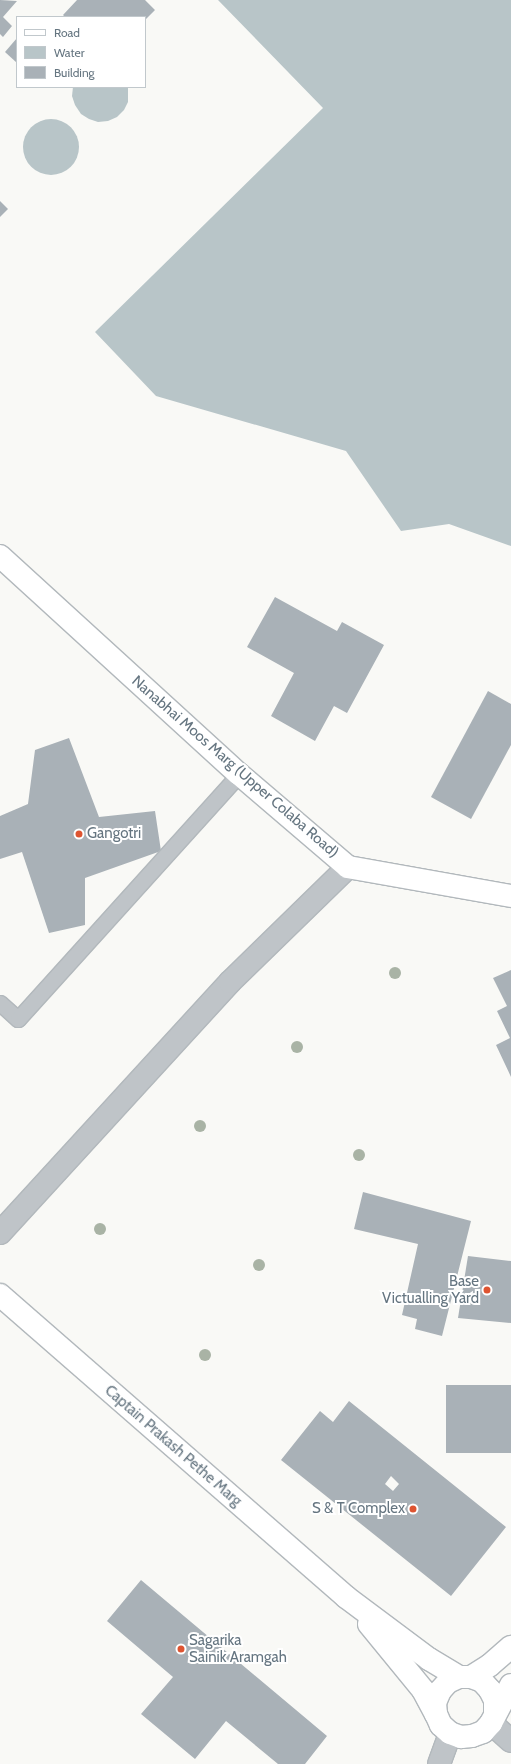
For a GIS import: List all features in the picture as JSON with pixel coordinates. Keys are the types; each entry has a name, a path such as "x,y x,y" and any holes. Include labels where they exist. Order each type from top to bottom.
{"main road":[{"name":"Nanabhai Moos Marg (Upper Colaba Road)","path":"0,556 239,774 348,867 511,896"},
{"name":"Captain Prakash Pethe Marg","path":"0,1295 346,1597 429,1659 465,1677"},
{"name":"Captain Prakash Pethe Marg","path":"346,1597 422,1690 436,1714"},
{"path":"511,1647 490,1665 465,1677 448,1682 440,1691 435,1702 436,1714 441,1725 450,1733 461,1737 472,1736 483,1732 493,1718 511,1685"},
{"path":"465,1677 482,1681 490,1690 495,1700 493,1718"}],"street":[{"path":"0,1233 230,982 348,867"},
{"path":"493,1718 511,1741"},
{"path":"439,1764 450,1733"}],"lane":[{"path":"0,1003 18,1019 239,774"}],"water":[{"path":"218,0 511,0 511,546 449,524 401,531 346,451 156,396 95,332 323,108"},
{"path":"73,88 128,88 128,102 124,110 117,117 108,121 98,122 81,114 75,105 72,96"},
{"path":"45,119 57,119 71,127 79,141 77,158 71,167 57,175 45,175 35,170 28,163 23,153 23,141 28,131 35,124"}],"building":[{"path":"0,0 17,1 3,17 12,26 3,37 0,34"},
{"path":"77,0 145,0 155,10 146,19 146,16 63,15"},
{"path":"16,39 16,62 5,52"},
{"path":"0,201 8,209 0,217"},
{"path":"275,597 337,631 342,622 384,645 347,713 334,706 315,741 271,716 294,673 247,647"},
{"path":"488,691 511,704 511,745 471,819 431,797"},
{"name":"Gangotri","path":"69,738 99,817 155,811 161,851 85,878 85,925 49,933 22,852 0,859 0,816 28,804 35,750"},
{"path":"511,970 511,1077 496,1045 510,1038 497,1011 507,1006 493,978"},
{"path":"363,1192 471,1221 442,1336 415,1329 417,1319 402,1315 418,1244 354,1229"},
{"name":"Base Victualling Yard","path":"468,1256 511,1261 511,1323 458,1318"},
{"path":"446,1385 511,1385 511,1453 446,1453"},
{"name":"S & T Complex","path":"349,1401 506,1527 451,1596 281,1460 320,1411 333,1422","holes":["391,1476 399,1484 393,1491 385,1484"]},
{"name":"Sagarika Sainik Aramgah","path":"141,1580 327,1736 305,1764 278,1764 226,1721 195,1759 141,1714 173,1677 107,1621"}],"place":[{"name":"Gangotri","path":"79,834"},
{"name":"Base Victualling Yard","path":"487,1290"},
{"name":"S & T Complex","path":"413,1509"},
{"name":"Sagarika Sainik Aramgah","path":"181,1649"}]}
